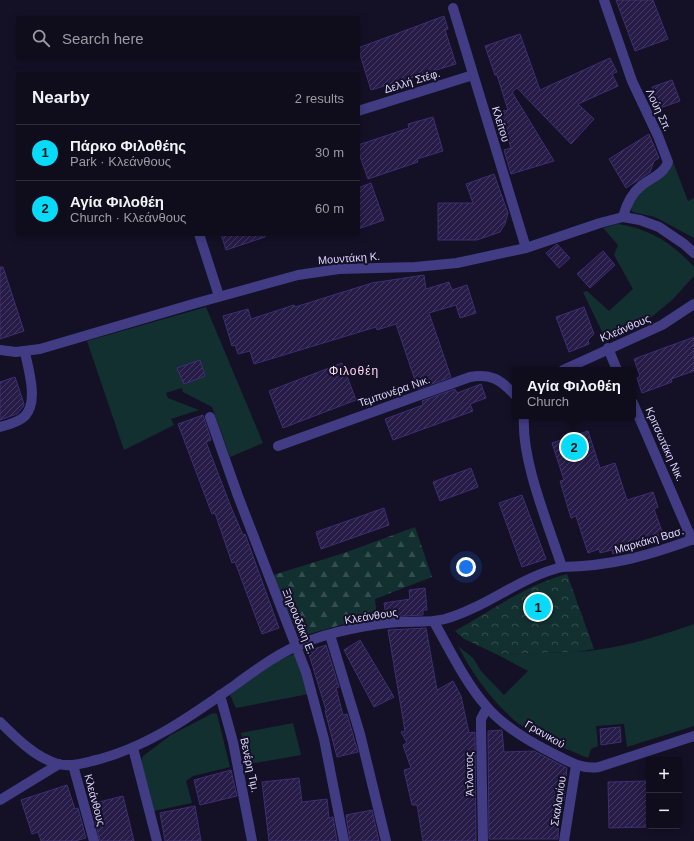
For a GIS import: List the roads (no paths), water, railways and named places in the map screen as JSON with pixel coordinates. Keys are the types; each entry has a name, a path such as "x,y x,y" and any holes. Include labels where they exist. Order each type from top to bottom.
{"street":[{"name":"Λούη Σπ.","path":"604,0 632,82 663,147 668,162 661,172 635,191 625,209 623,217"},
{"name":"Κλείτου","path":"453,8 526,248"},
{"name":"Δελλή Στέφ.","path":"360,110 473,75"},
{"name":"Μουντάκη Κ.","path":"0,350 25,352 50,347 219,296 317,272 339,269 438,265 493,256 526,248 595,224 623,217 640,220 659,227 684,244 694,253"},
{"path":"200,236 219,296"},
{"name":"Κλεάνθους","path":"569,367 608,348 666,323 694,304"},
{"path":"608,348 616,367"},
{"path":"0,427 20,420 26,415 30,406 31,390 25,352"},
{"name":"Τεμπονέρα Νικ.","path":"278,446 470,377 482,375 493,377 505,384 512,392"},
{"name":"Κριτσωτάκη Νικ.","path":"636,410 693,540"},
{"name":"Ξηρουδάκη Ε.","path":"210,417 241,503 296,646 315,701 344,841"},
{"path":"524,419 524,437 529,462 562,567"},
{"name":"Μαρκάκη Βασ.","path":"562,567 597,566 622,562 693,540"},
{"name":"Κλεάνθους","path":"59,764 73,765 103,758 133,748 166,730 220,695 264,663 296,646 330,635 389,623 434,622 471,610 534,576 562,567"},
{"name":"Γρανικού","path":"434,622 469,682 487,708 522,736 576,765 588,768 599,767 694,736"},
{"path":"330,635 360,734 386,841"},
{"name":"Βενέρη Τιμ.","path":"220,695 238,762 252,841"},
{"name":"Άτλαντος","path":"483,841 481,719 487,708"},
{"path":"0,722 39,755 59,764"},
{"path":"133,748 157,841"},
{"path":"0,800 59,764"},
{"name":"Κλεάνθους","path":"73,765 94,841"},
{"name":"Σκαλανίου","path":"564,841 576,765"}],"place":[{"name":"Αγία Φιλοθέη","path":"574,447"},
{"name":"Πάρκο Φιλοθέης","path":"538,607"}],"district":[{"name":"Φιλοθέη","path":"354,371"}]}
